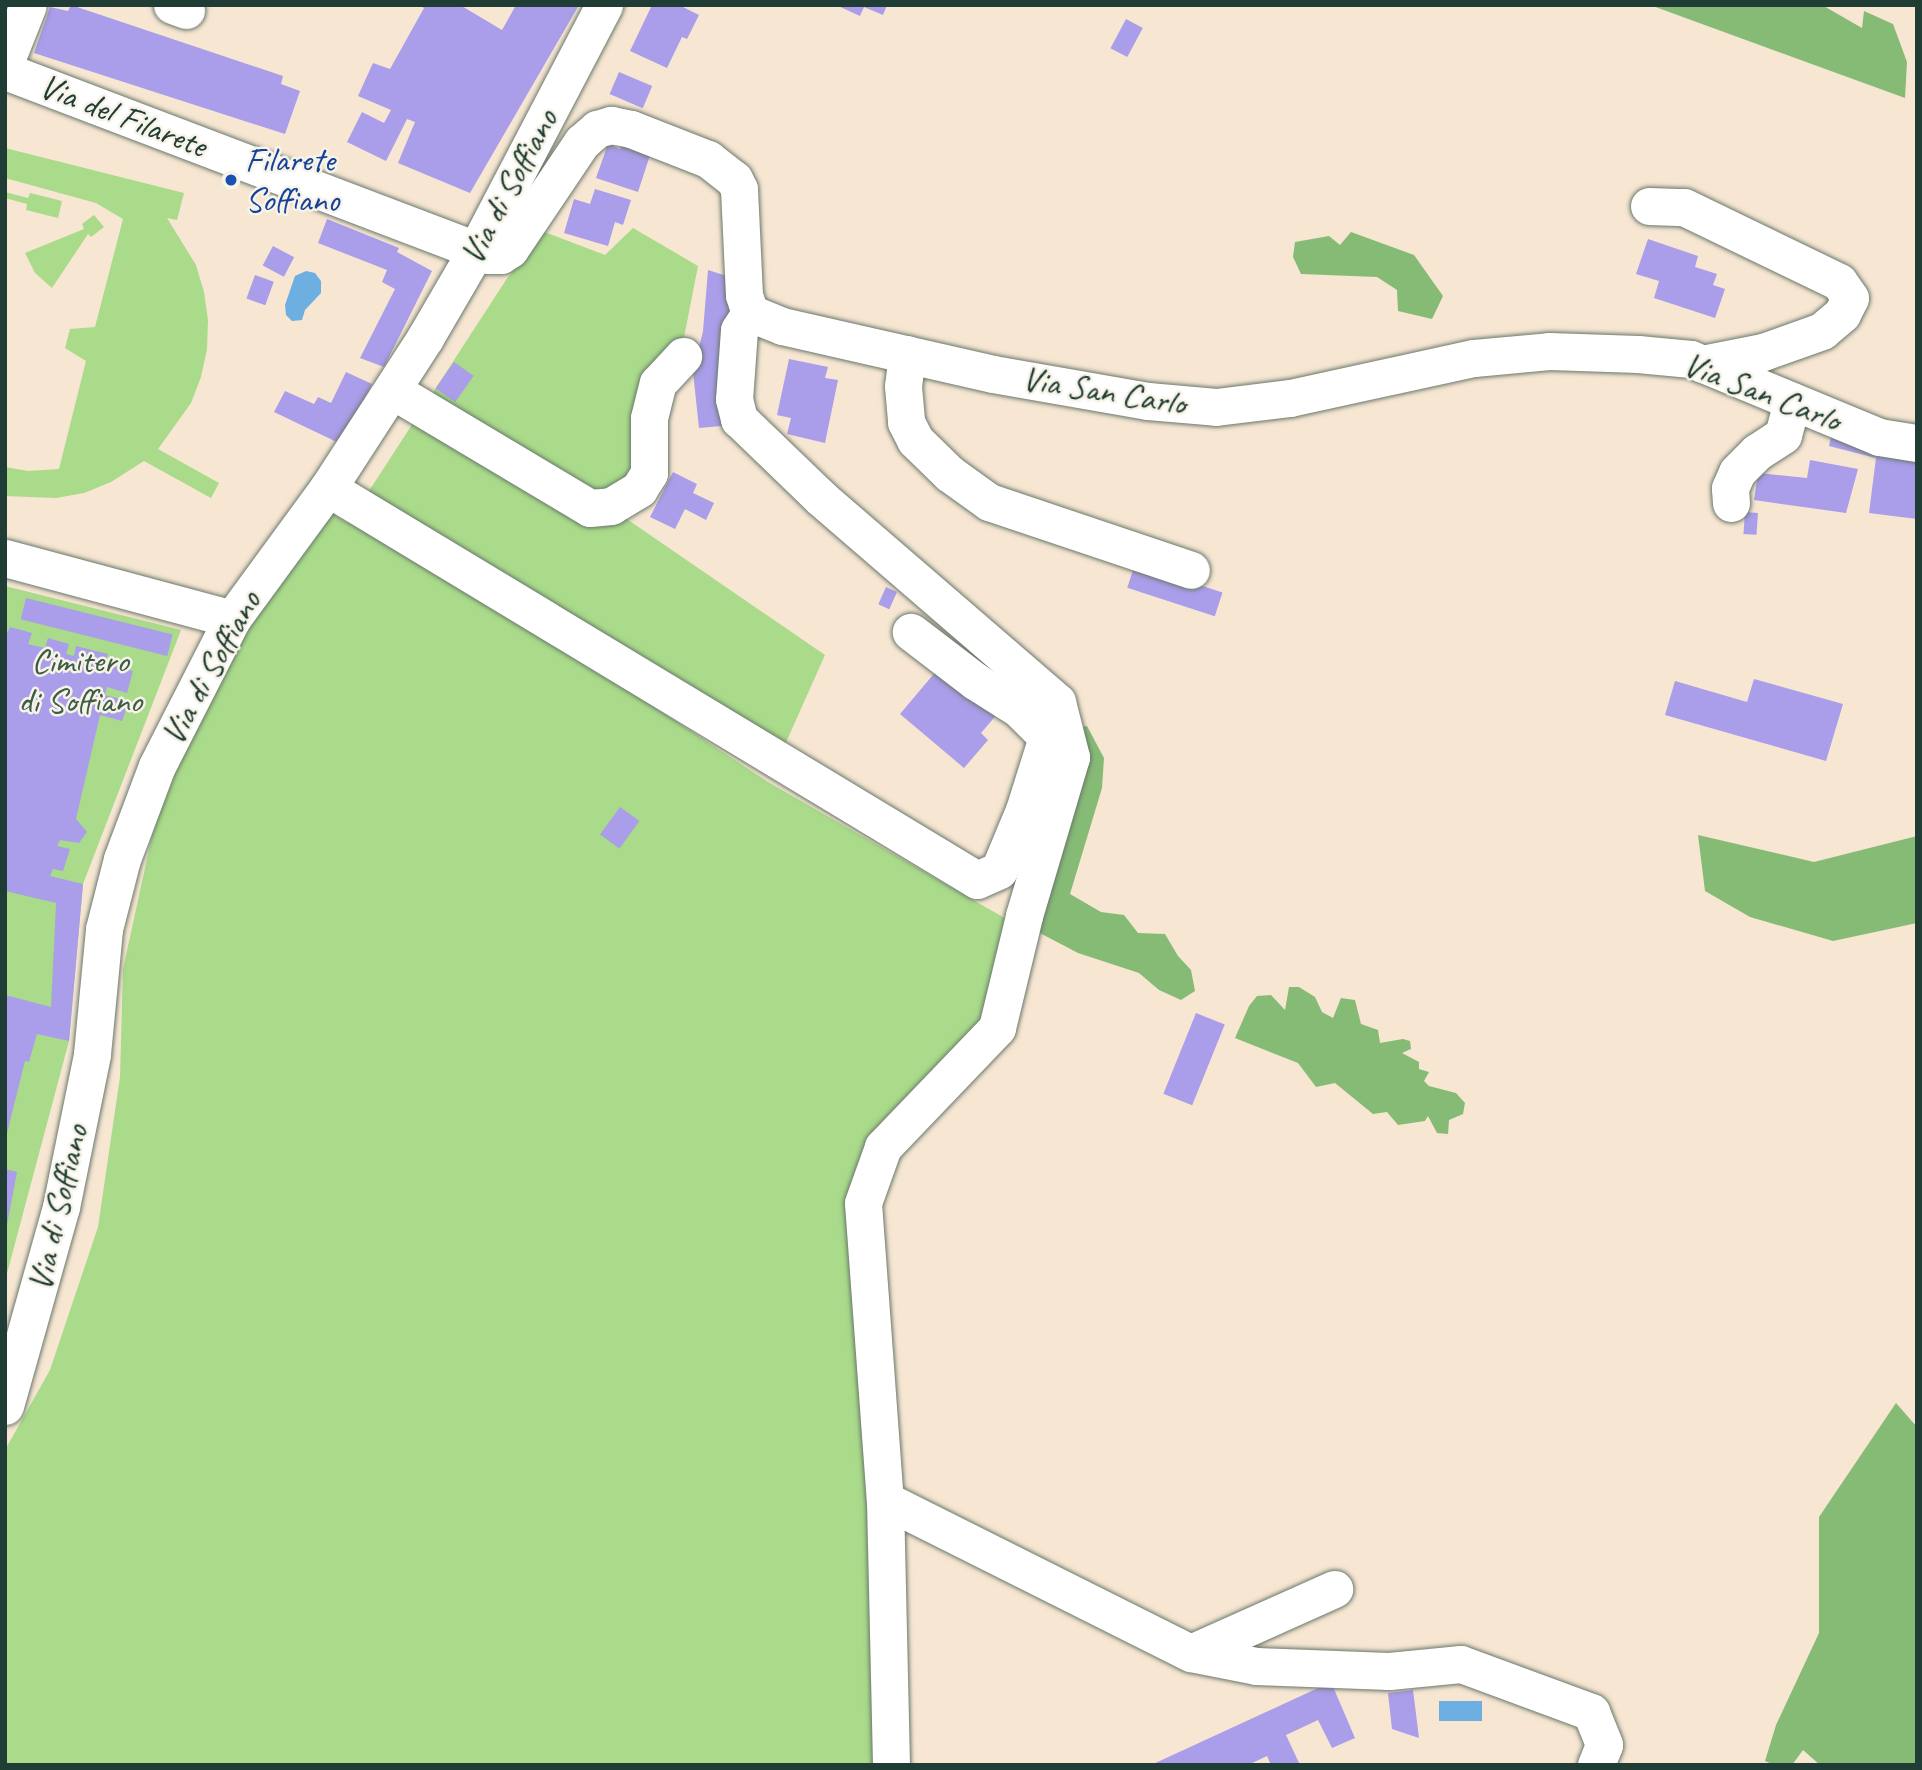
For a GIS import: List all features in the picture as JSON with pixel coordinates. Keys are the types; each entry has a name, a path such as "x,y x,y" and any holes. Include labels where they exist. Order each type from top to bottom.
{"street":[{"path":"5,63 28,5"},
{"name":"Via di Soffiano","path":"5,1406 61,1207 92,1054 104,929 122,859 157,766 232,619 328,488 392,390 475,252 604,5"},
{"name":"Via del Filarete","path":"5,71 475,252"},
{"path":"475,252 501,255 510,249 582,142 597,129 611,125 631,129 708,159 734,178 739,189 744,295 750,313 738,330 734,399 738,419 821,498 1057,702 1071,757 1024,916 996,1028 883,1147 863,1203 885,1500 891,1765"},
{"path":"1649,206 1684,207 1839,282 1850,298 1842,314 1822,331 1763,352 1702,364"},
{"name":"Via San Carlo","path":"750,313 782,326 993,374 1148,401 1216,407 1290,398 1474,358 1549,351 1691,359 1879,437 1917,443"},
{"path":"907,354 903,386 906,422 915,440 950,474 989,502 1191,570"},
{"path":"392,390 590,508 611,506 639,489 649,473 649,418 657,383 682,356"},
{"path":"1731,503 1730,488 1737,472 1756,452 1783,435 1792,401"},
{"path":"328,488 978,880 999,870 1024,810 1047,737 1019,709 975,681 911,632"},
{"path":"5,558 232,619"},
{"path":"885,1500 1191,1653 1256,1666 1389,1671 1461,1664 1591,1712 1604,1745 1596,1765"},
{"path":"1191,1653 1334,1589"}],"green space":[{"path":"1650,5 1822,5 1862,28 1864,11 1893,24 1907,62 1905,98"},
{"path":"5,148 184,193 177,220 167,218 196,265 208,320 207,349 201,377 191,403 158,449 219,483 211,498 144,461 111,482 84,493 56,498 5,496 5,467 28,471 59,469 86,361 65,348 70,329 95,327 123,219 96,203 5,178"},
{"path":"5,192 28,198 30,193 62,201 58,218 26,210 27,204 5,198"},
{"path":"94,215 104,227 91,237 88,234 52,288 35,273 25,253 84,229 82,224"},
{"path":"633,228 698,266 671,404 618,513 825,655 783,749 365,497 506,280 542,231 605,255"},
{"path":"1351,232 1414,255 1443,296 1432,319 1398,311 1397,290 1377,277 1301,274 1293,257 1295,242 1329,236 1340,245"},
{"path":"356,510 768,782 1015,924 982,1029 862,1151 885,1765 5,1765 5,1450 50,1370 98,1227 120,1077 123,969 160,799 194,721 245,635 328,511 347,523"},
{"name":"Cimitero di Soffiano","path":"5,586 181,630 83,884 69,1041 5,1281"},
{"path":"1087,726 1104,758 1102,788 1070,894 1101,912 1124,915 1138,933 1165,934 1178,956 1191,970 1195,991 1181,1000 1159,990 1139,973 1078,953 1036,931 1079,727"},
{"path":"1698,835 1814,862 1917,836 1917,923 1833,941 1750,917 1705,891"},
{"path":"1289,987 1299,987 1315,997 1322,1012 1333,1018 1341,998 1355,1000 1361,1024 1378,1030 1380,1043 1403,1039 1410,1041 1411,1049 1402,1053 1419,1062 1419,1069 1429,1072 1424,1081 1429,1086 1456,1093 1465,1103 1463,1114 1449,1120 1448,1134 1437,1133 1428,1116 1425,1121 1398,1125 1387,1112 1373,1114 1335,1083 1316,1087 1298,1063 1235,1038 1249,1006 1257,996 1271,995 1285,1010"},
{"path":"1896,1403 1917,1427 1917,1765 1820,1765 1803,1750 1792,1765 1774,1765 1765,1761 1776,1725 1819,1633 1819,1517"}],"water":[{"path":"306,271 315,273 321,281 321,293 305,310 302,320 292,321 286,315 285,305 295,276"},
{"path":"1439,1701 1482,1701 1482,1721 1439,1721"}],"building":[{"path":"71,5 283,76 281,84 300,91 285,134 34,53 50,7 68,11"},
{"path":"419,5 460,5 502,30 516,5 579,5 470,193 398,163 415,122 407,119 386,161 347,142 362,112 384,123 391,110 358,96 373,63 390,69 424,8"},
{"path":"652,5 679,5 699,15 687,39 682,37 667,68 630,51"},
{"path":"836,5 887,5 883,15 864,7 860,16"},
{"path":"1126,19 1143,28 1127,57 1111,48"},
{"path":"619,72 652,86 643,108 610,94"},
{"path":"623,139 652,149 638,192 596,178 608,144 620,149"},
{"path":"595,189 631,200 623,225 615,222 608,246 564,233 574,199 590,204"},
{"path":"327,219 399,248 397,252 432,271 384,367 360,358 395,289 382,282 387,270 318,243"},
{"path":"1648,239 1698,256 1695,267 1717,274 1713,285 1725,289 1715,318 1654,298 1659,281 1636,274"},
{"path":"273,246 294,257 284,277 263,265"},
{"path":"708,270 733,278 722,373 732,425 699,428 693,372 703,331"},
{"path":"255,275 274,282 265,305 246,298"},
{"path":"789,359 828,367 825,378 838,380 825,443 787,434 791,418 777,415"},
{"path":"454,362 474,376 455,402 436,388"},
{"path":"346,372 372,384 343,445 274,412 285,391 314,404 318,397 331,403"},
{"path":"1832,432 1917,454 1917,519 1869,513 1876,458 1829,446"},
{"path":"1810,460 1858,469 1846,513 1754,500 1758,473 1807,478"},
{"path":"673,472 697,484 693,493 714,503 706,520 685,509 675,529 650,517"},
{"path":"1745,512 1758,513 1756,535 1743,534"},
{"path":"1135,564 1222,592 1215,616 1127,588"},
{"path":"886,587 897,592 889,609 878,604"},
{"path":"26,598 173,635 167,656 21,619"},
{"path":"10,627 32,633 28,644 45,648 48,638 69,644 66,654 74,656 76,646 108,654 104,664 133,671 127,693 107,687 105,695 129,701 122,721 100,715 76,819 87,832 79,843 60,840 57,846 70,849 63,871 53,869 50,876 83,884 69,1041 37,1034 29,1062 25,1061 6,1137 5,995 51,1007 56,903 5,891 5,638"},
{"path":"938,669 999,712 981,733 988,740 964,768 900,714"},
{"path":"1754,679 1843,704 1826,761 1665,715 1675,681 1747,702"},
{"path":"620,807 639,821 619,849 600,835"},
{"path":"1196,1013 1225,1025 1192,1105 1163,1094"},
{"path":"5,1169 17,1172 6,1230 5,1230"},
{"path":"1331,1682 1355,1738 1332,1748 1318,1720 1286,1735 1300,1765 1271,1765 1267,1756 1248,1765 1151,1765"},
{"path":"1413,1690 1419,1738 1392,1729 1388,1693"}],"place":[{"name":"Filarete Soffiano","path":"231,180"}]}
